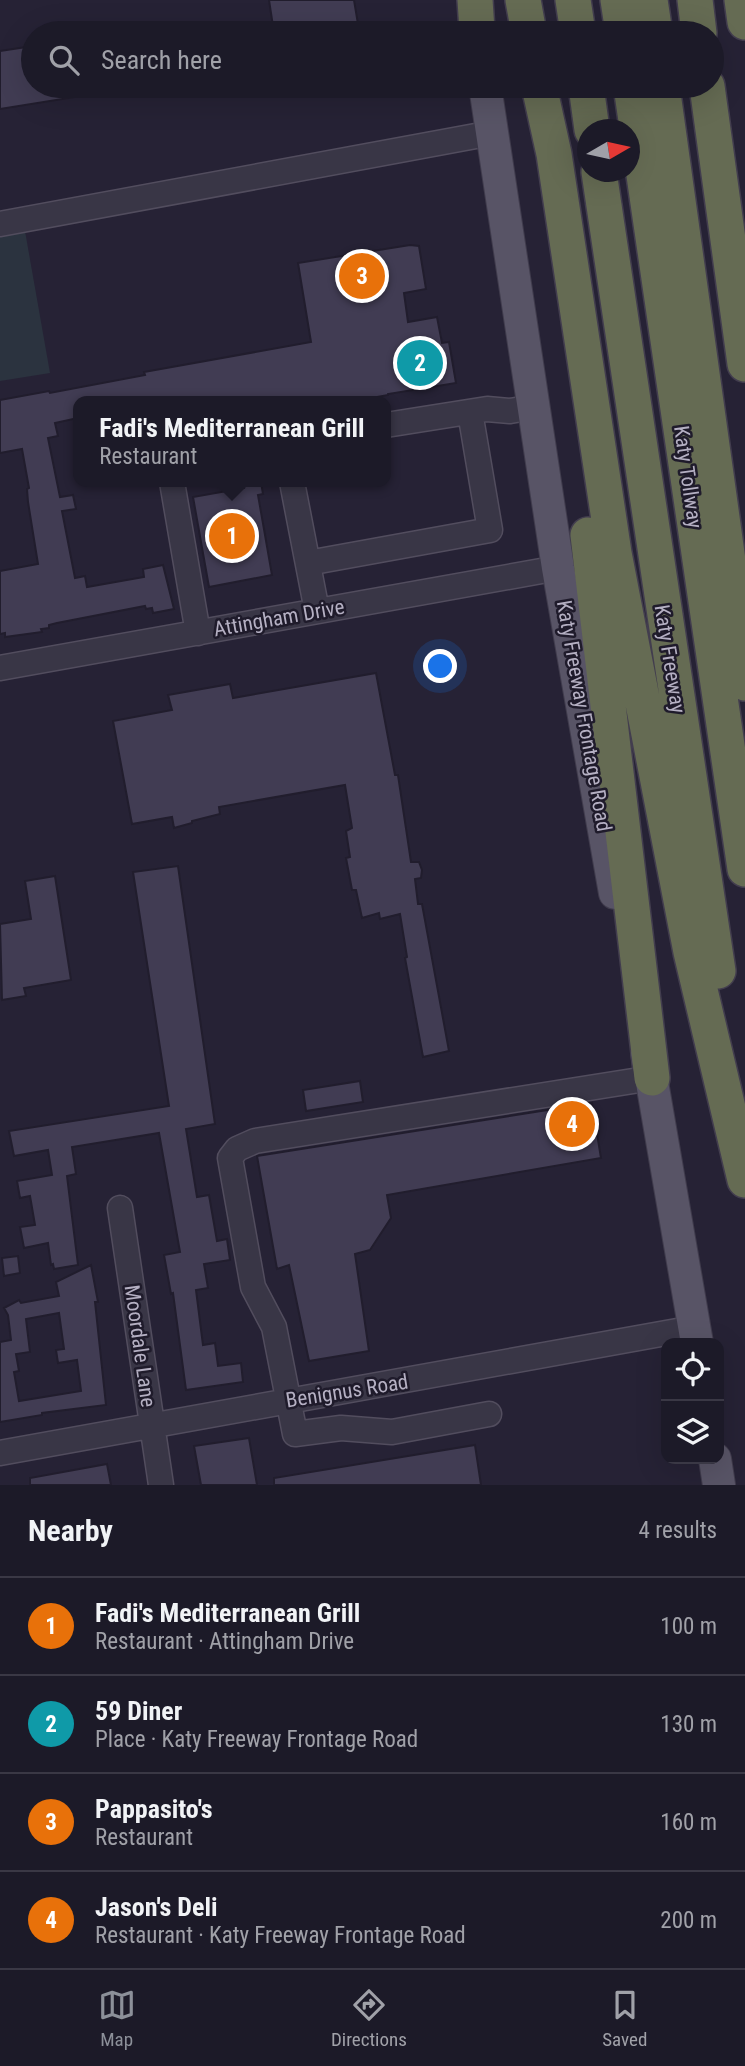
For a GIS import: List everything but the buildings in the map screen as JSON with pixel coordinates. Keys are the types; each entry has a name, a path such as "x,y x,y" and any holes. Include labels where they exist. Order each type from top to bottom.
{"highway":[{"path":"514,0 517,21"},
{"path":"523,0 527,21"},
{"path":"573,0 576,21"},
{"path":"618,0 621,21"},
{"path":"650,0 653,21"},
{"path":"695,0 698,21"},
{"path":"742,0 745,22"},
{"path":"534,98 595,581 652,1078"},
{"path":"536,98 556,167 617,566 691,952 745,1180"},
{"path":"588,98 590,119"},
{"name":"Katy Tollway","path":"633,98 745,869"},
{"name":"Katy Tollway","path":"664,98 745,683"},
{"path":"709,98 745,365"},
{"name":"Katy Freeway","path":"600,182 745,1147"}],"main road":[{"name":"Katy Freeway Frontage Road","path":"487,98 558,568 619,916 652,1078 695,1336"},
{"path":"716,1464 719,1485"}],"street":[{"path":"0,224 492,133"},
{"path":"391,424 487,409 510,411 533,407"},
{"path":"308,564 490,530 470,412"},
{"path":"173,487 198,633"},
{"path":"293,487 317,611"},
{"name":"Attingham Drive","path":"0,668 558,568"},
{"path":"489,1415 392,1432 341,1428 295,1434 274,1327 253,1287 230,1158 237,1149 255,1142 652,1078"},
{"name":"Moordale Lane","path":"120,1208 161,1485"},
{"name":"Benignus Road","path":"0,1453 289,1400 384,1386 480,1365 695,1336"}],"shaded area":[{"path":"25,231 50,373 0,381 0,232"}],"place":[{"name":"Pappasito's","path":"362,276"},
{"name":"59 Diner","path":"420,363"},
{"name":"Fadi's Mediterranean Grill","path":"232,536"},
{"name":"Jason's Deli","path":"572,1124"}]}
